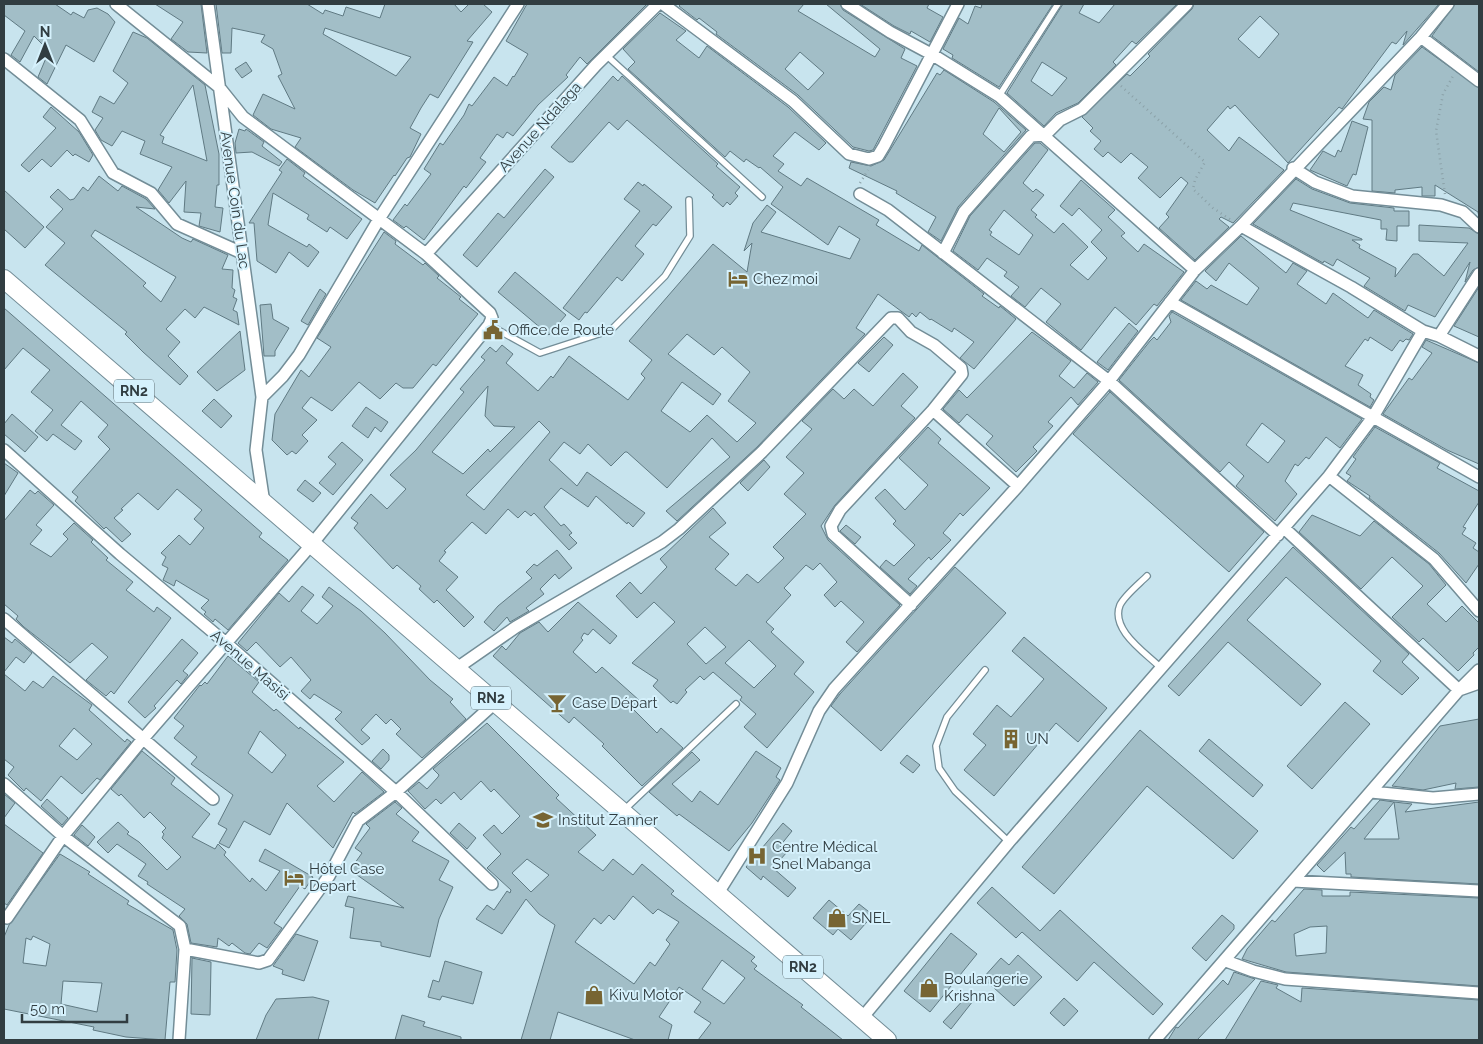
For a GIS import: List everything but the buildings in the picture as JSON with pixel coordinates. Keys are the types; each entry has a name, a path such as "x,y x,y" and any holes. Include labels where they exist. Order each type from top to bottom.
{"highway":[{"name":"RN2","path":"4,279 887,1040"}],"street":[{"path":"5,920 63,836 142,740 312,544 492,318 490,312 426,254 243,117 219,87 116,4"},
{"name":"Avenue Coin du Lac","path":"208,4 262,397 256,450 264,503"},
{"path":"262,397 283,376 299,355 378,219 518,4"},
{"name":"Avenue Ndalaga","path":"426,254 606,55 658,4"},
{"path":"663,4 793,101 848,154 869,159 878,156 933,55 958,4"},
{"path":"848,4 890,32 933,55 999,96 1196,270"},
{"path":"943,252 964,212 1031,136 1045,135 1060,120 1070,113 1082,109 1187,4"},
{"path":"718,894 787,783 819,711 834,689 1018,486 1110,381 1196,270 1241,226 1293,168 1420,36 1448,4"},
{"path":"1420,36 1479,81"},
{"path":"4,59 80,120 113,173 151,193 177,224 242,253"},
{"path":"1293,168 1315,182 1352,196 1442,205 1463,212 1479,227"},
{"path":"860,194 888,210 1110,381 1459,690"},
{"path":"1241,226 1351,287 1423,331 1439,336 1479,356"},
{"path":"1439,336 1479,274"},
{"path":"1170,302 1479,477"},
{"path":"457,668 516,627 662,542 679,529 762,452 891,318 898,318 911,332 934,345 961,368 960,378 933,410 840,510 831,526 833,534 911,605"},
{"path":"862,1018 1009,842 1329,476 1372,417 1423,331"},
{"path":"933,410 1018,486"},
{"name":"Avenue Masisi","path":"4,450 120,554 226,643 396,792 492,884"},
{"path":"1329,476 1434,559 1479,611"},
{"path":"4,619 142,740 213,799"},
{"path":"1155,1040 1226,961 1459,690 1479,670"},
{"path":"1459,690 1479,683"},
{"path":"185,949 259,963 268,960 329,876 358,821 396,792 496,702"},
{"path":"4,784 63,836 180,926 184,937 185,949 179,1040"},
{"path":"1371,792 1433,798 1479,794"},
{"path":"1293,881 1479,891"},
{"path":"1226,961 1254,972 1285,979 1479,993"}],"lane":[{"path":"999,96 1058,4"},
{"path":"606,55 762,196"},
{"path":"489,324 540,353 611,330 665,276 690,236 689,200"},
{"path":"1147,576 1120,604 1118,617 1125,632 1161,668"},
{"path":"985,670 947,717 936,746 939,768 956,791 1009,842"},
{"path":"622,812 736,704"}],"path":[{"path":"1442,205 1445,196 1442,161 1436,131 1443,94 1459,65"},
{"path":"1112,78 1205,162 1195,180 1193,189 1213,208 1241,226"},
{"path":"860,194 859,185 878,156"}],"place":[{"name":"Chez moi","path":"738,279"},
{"name":"Office de Route","path":"493,330"},
{"name":"Case Départ","path":"557,703"},
{"name":"UN","path":"1011,739"},
{"name":"Institut Zanner","path":"543,820"},
{"name":"Centre Médical Snel Mabanga","path":"757,856"},
{"name":"Hôtel Case Depart","path":"294,878"},
{"name":"SNEL","path":"837,918"},
{"name":"Boulangerie Krishna","path":"929,988"},
{"name":"Kivu Motor","path":"594,995"}]}
